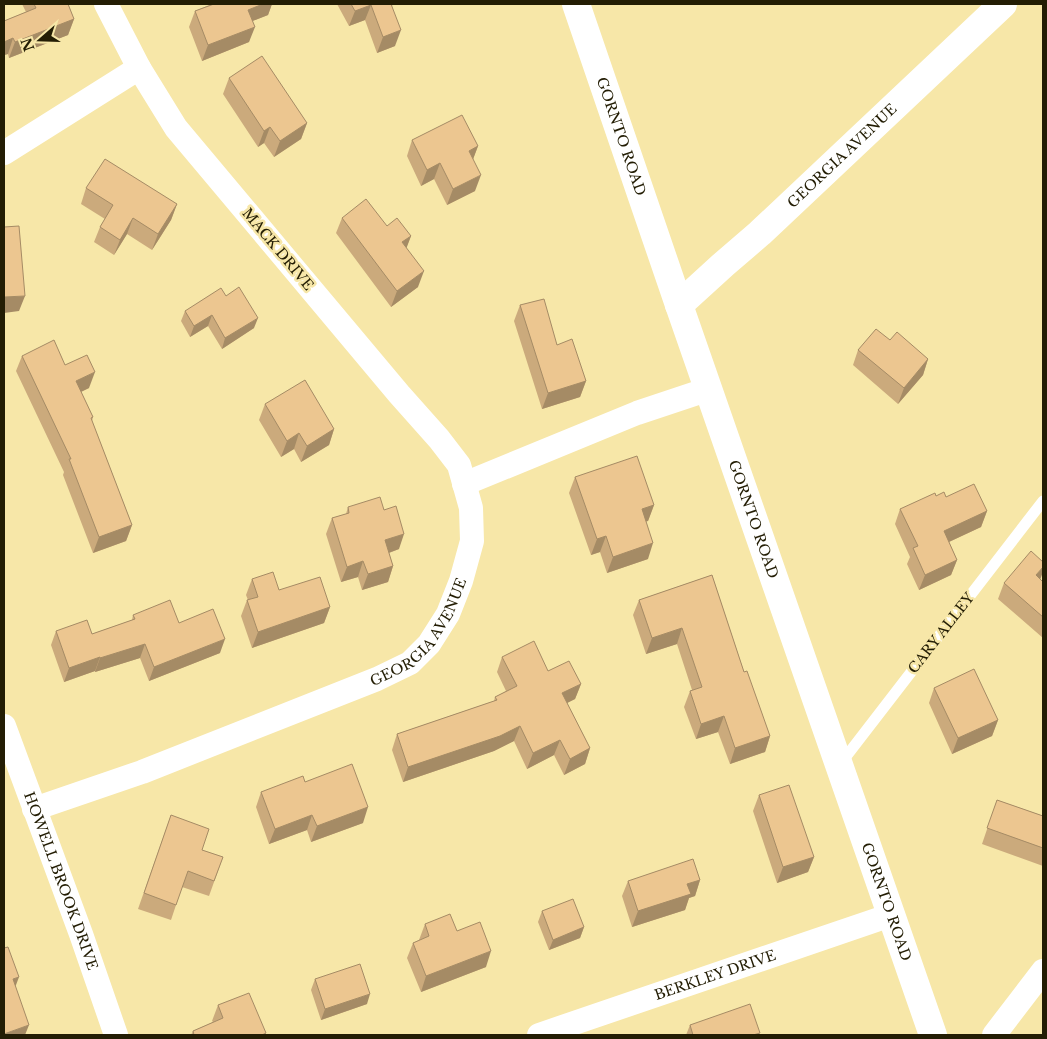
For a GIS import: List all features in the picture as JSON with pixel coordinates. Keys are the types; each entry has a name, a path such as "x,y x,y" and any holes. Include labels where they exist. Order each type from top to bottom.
{"main road":[{"name":"GORNTO ROAD","path":"576,4 933,1035"},
{"name":"GEORGIA AVENUE","path":"679,306 760,233 1003,4"}],"street":[{"name":"MACK DRIVE","path":"106,4 140,68 176,128 439,439 459,466 464,484"},
{"path":"4,153 140,68"},
{"path":"464,484 637,413 709,389"},
{"name":"GEORGIA AVENUE","path":"34,809 142,772 377,679 410,663 429,644 448,614 461,581 472,541 471,508 464,484"},
{"name":"HOWELL BROOK DRIVE","path":"4,726 81,934 116,1035"},
{"name":"BERKLEY DRIVE","path":"539,1035 891,915"},
{"path":"994,1035 1043,971"}],"lane":[{"name":"CARY ALLEY","path":"839,765 1043,501"}],"building":[{"path":"34,4 68,4 74,19 15,42 13,38 4,42 4,21 36,8"},
{"path":"214,4 263,4 248,10 255,27 208,45 195,11"},
{"path":"351,4 391,4 401,30 383,37 371,5 355,11"},
{"path":"262,56 307,123 280,141 270,127 264,131 229,78"},
{"path":"462,115 478,146 469,151 481,175 453,189 440,163 427,170 412,140"},
{"path":"105,159 177,204 158,234 133,218 120,240 100,227 113,205 86,188"},
{"path":"366,199 387,226 397,218 411,236 402,242 424,271 397,291 342,218"},
{"path":"19,226 25,296 4,297 4,227"},
{"path":"239,287 258,318 225,338 212,315 194,326 185,311 221,288 226,296"},
{"path":"544,299 557,345 572,339 586,381 548,393 520,305"},
{"path":"876,329 890,340 897,332 928,359 904,388 858,350"},
{"path":"54,340 65,365 87,355 95,372 76,381 93,417 91,418 132,525 99,537 69,459 71,459 22,356"},
{"path":"305,380 334,429 307,446 299,433 287,441 265,404"},
{"path":"637,456 654,505 642,509 653,543 613,557 606,536 597,539 575,477"},
{"path":"974,484 987,511 944,531 957,560 925,575 913,548 918,546 900,509 935,493 936,496 944,492 946,497"},
{"path":"380,497 384,510 396,506 404,534 385,540 393,566 368,574 363,561 347,567 332,518 349,513 348,507"},
{"path":"1031,551 1043,562 1043,567 1036,575 1043,582 1043,617 1004,583"},
{"path":"273,572 279,590 320,577 330,607 258,632 247,600 258,597 252,579"},
{"path":"712,575 744,672 747,671 770,736 735,748 724,716 701,724 690,691 702,687 682,628 652,638 639,600"},
{"path":"170,600 179,623 213,609 225,639 154,667 145,644 69,668 56,631 87,620 92,634 135,619 133,615"},
{"path":"534,641 548,671 569,661 581,684 562,693 590,748 570,759 560,740 533,753 520,726 500,736 408,767 397,734 497,700 495,697 517,686 502,657"},
{"path":"974,669 998,720 958,738 934,688"},
{"path":"352,764 368,807 317,826 312,815 275,829 261,792 303,776 305,782"},
{"path":"789,785 814,857 783,867 759,795"},
{"path":"997,800 1043,816 1043,848 987,828"},
{"path":"171,815 209,829 202,850 223,857 214,881 188,871 176,905 144,893"},
{"path":"693,859 700,880 687,884 691,894 638,911 628,881"},
{"path":"573,899 584,927 553,940 542,911"},
{"path":"450,914 457,931 480,922 491,951 426,976 413,943 429,936 425,924"},
{"path":"8,947 19,977 13,979 29,1025 4,1034 4,948"},
{"path":"360,964 370,994 325,1009 315,979"},
{"path":"249,993 266,1033 262,1035 194,1035 193,1031 223,1018 218,1005"},
{"path":"750,1004 760,1033 753,1035 693,1035 690,1025"}]}
